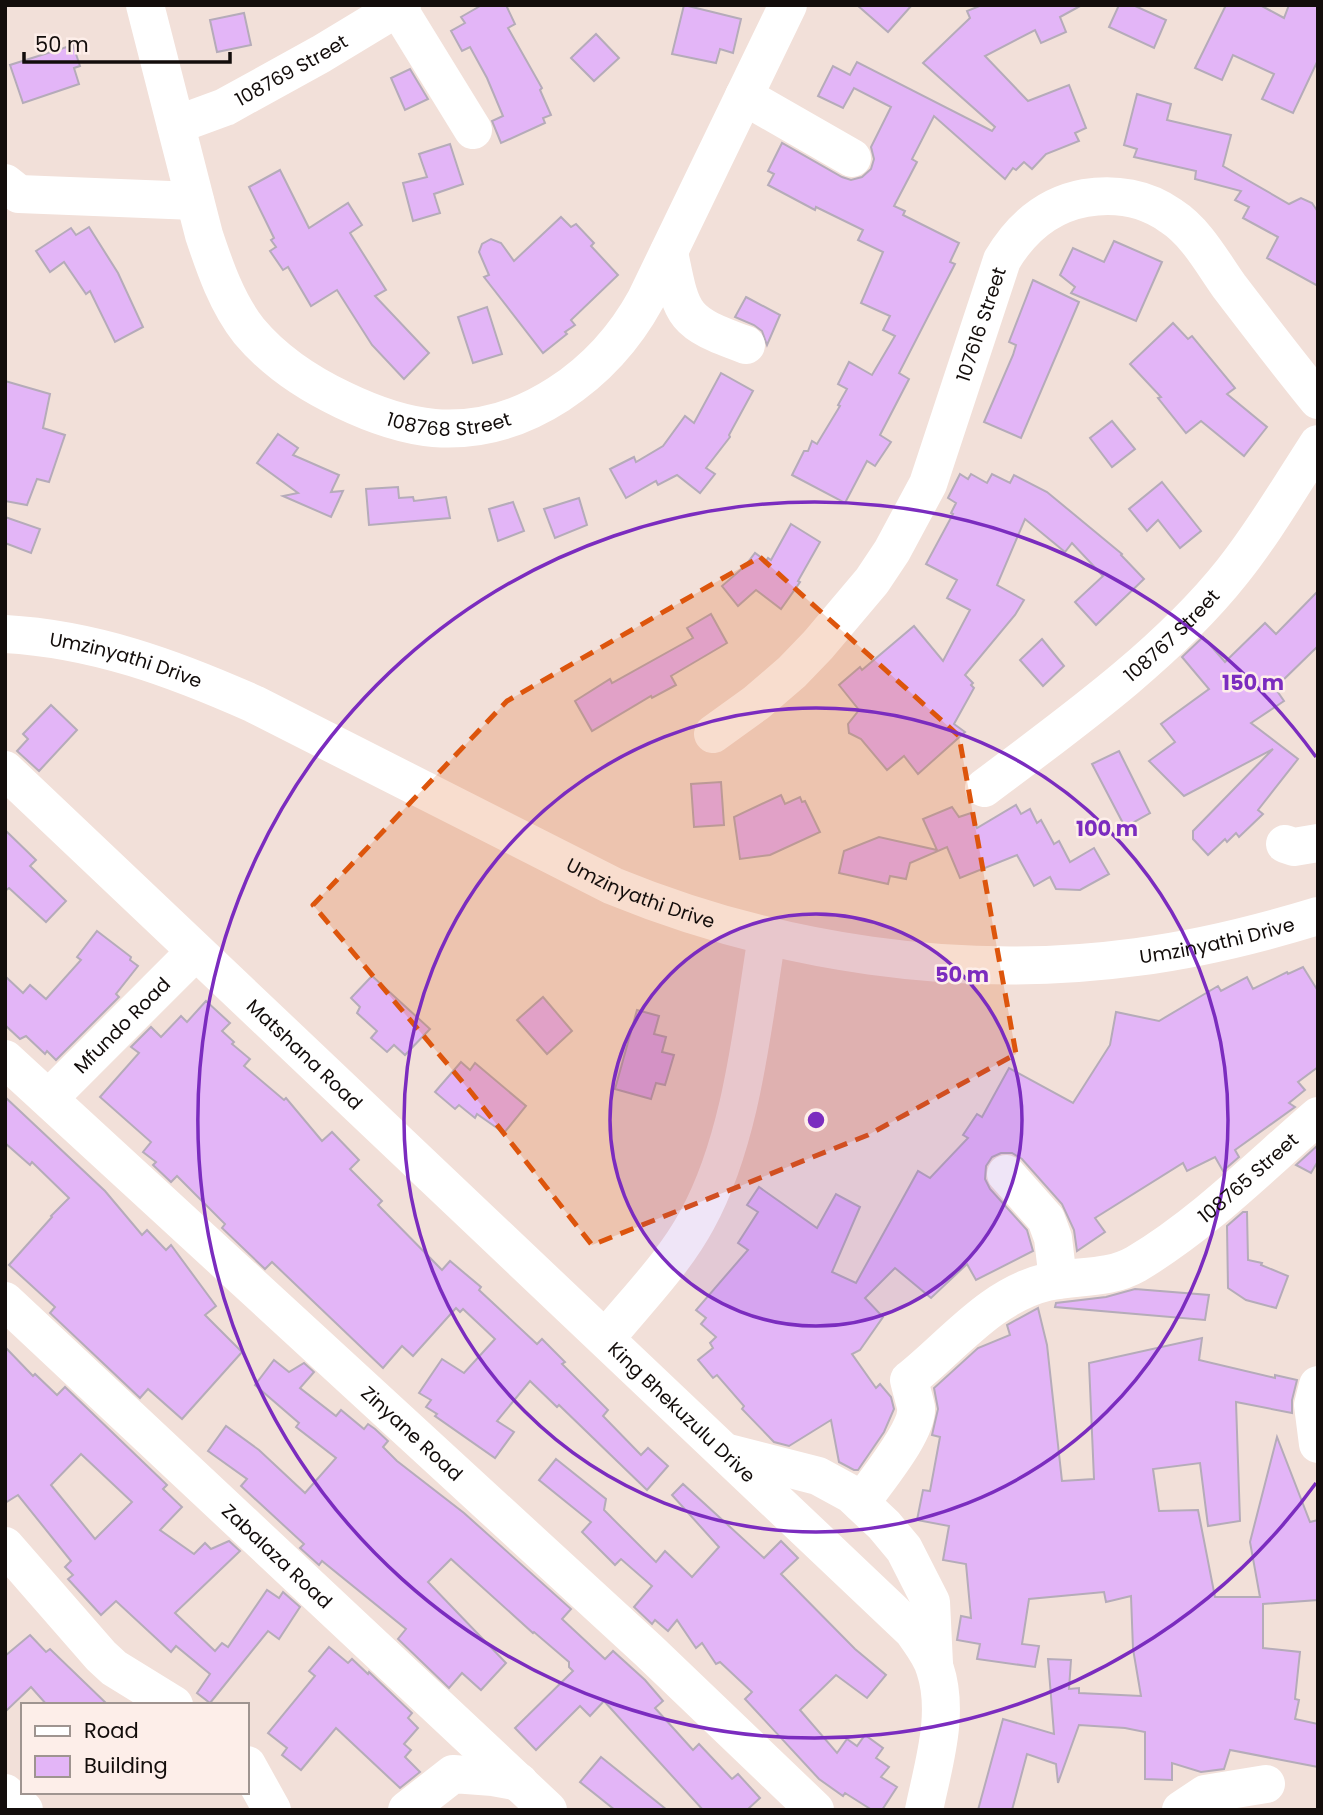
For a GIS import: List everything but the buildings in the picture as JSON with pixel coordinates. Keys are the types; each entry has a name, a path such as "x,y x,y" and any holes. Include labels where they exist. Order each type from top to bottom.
{"street":[{"name":"108768 Street","path":"145,5 195,201 217,272 232,305 248,329 272,356 290,371 320,388 363,410 401,423 435,428 466,427 509,418 547,402 588,373 619,341 646,299 788,5"},
{"name":"108769 Street","path":"176,125 225,107 400,6"},
{"path":"400,6 473,130"},
{"path":"744,96 852,158"},
{"path":"5,183 19,194 195,201"},
{"name":"107616 Street","path":"713,734 756,703 810,654 872,581 892,551 928,484 1002,260 1022,231 1052,209 1074,200 1119,196 1136,199 1173,216 1194,237 1259,326 1318,400"},
{"path":"669,252 682,308 709,332 746,345"},
{"name":"108767 Street","path":"984,788 1081,715 1167,641 1205,603 1242,559 1318,444"},
{"name":"Umzinyathi Drive","path":"5,634 40,636 88,644 159,664 254,704 613,886 714,923 767,936 872,956 989,964 1036,964 1126,958 1178,950 1251,935 1318,916"},
{"name":"Matshana Road","path":"5,770 606,1338"},
{"name":"King Bhekuzulu Drive","path":"767,936 738,1101 727,1144 711,1188 697,1220 681,1245 606,1338 913,1631 935,1667 939,1684 940,1723 924,1810"},
{"name":"Mfundo Road","path":"49,1098 195,952"},
{"name":"Zinyane Road","path":"5,1059 649,1651 815,1810"},
{"name":"108765 Street","path":"860,1503 914,1422 916,1409 909,1380 994,1308 1018,1292 1047,1282 1105,1276 1133,1266 1176,1238 1318,1116"},
{"path":"1006,1174 1046,1219 1053,1238 1058,1280"},
{"name":"Zabalaza Road","path":"5,1301 548,1810"},
{"path":"1318,1385 1313,1405 1318,1444"},
{"path":"726,1453 818,1476 851,1494 884,1525 904,1549 931,1602 935,1667"},
{"path":"5,1546 101,1656 114,1668 171,1703"},
{"path":"248,1767 272,1810"},
{"path":"407,1810 453,1774 519,1782"},
{"path":"1181,1810 1205,1794 1266,1784"},
{"path":"5,1793 24,1810"}],"highlighted area":[{"path":"760,557 959,736 1016,1054 868,1135 592,1245 471,1092 313,905 507,701"}]}
